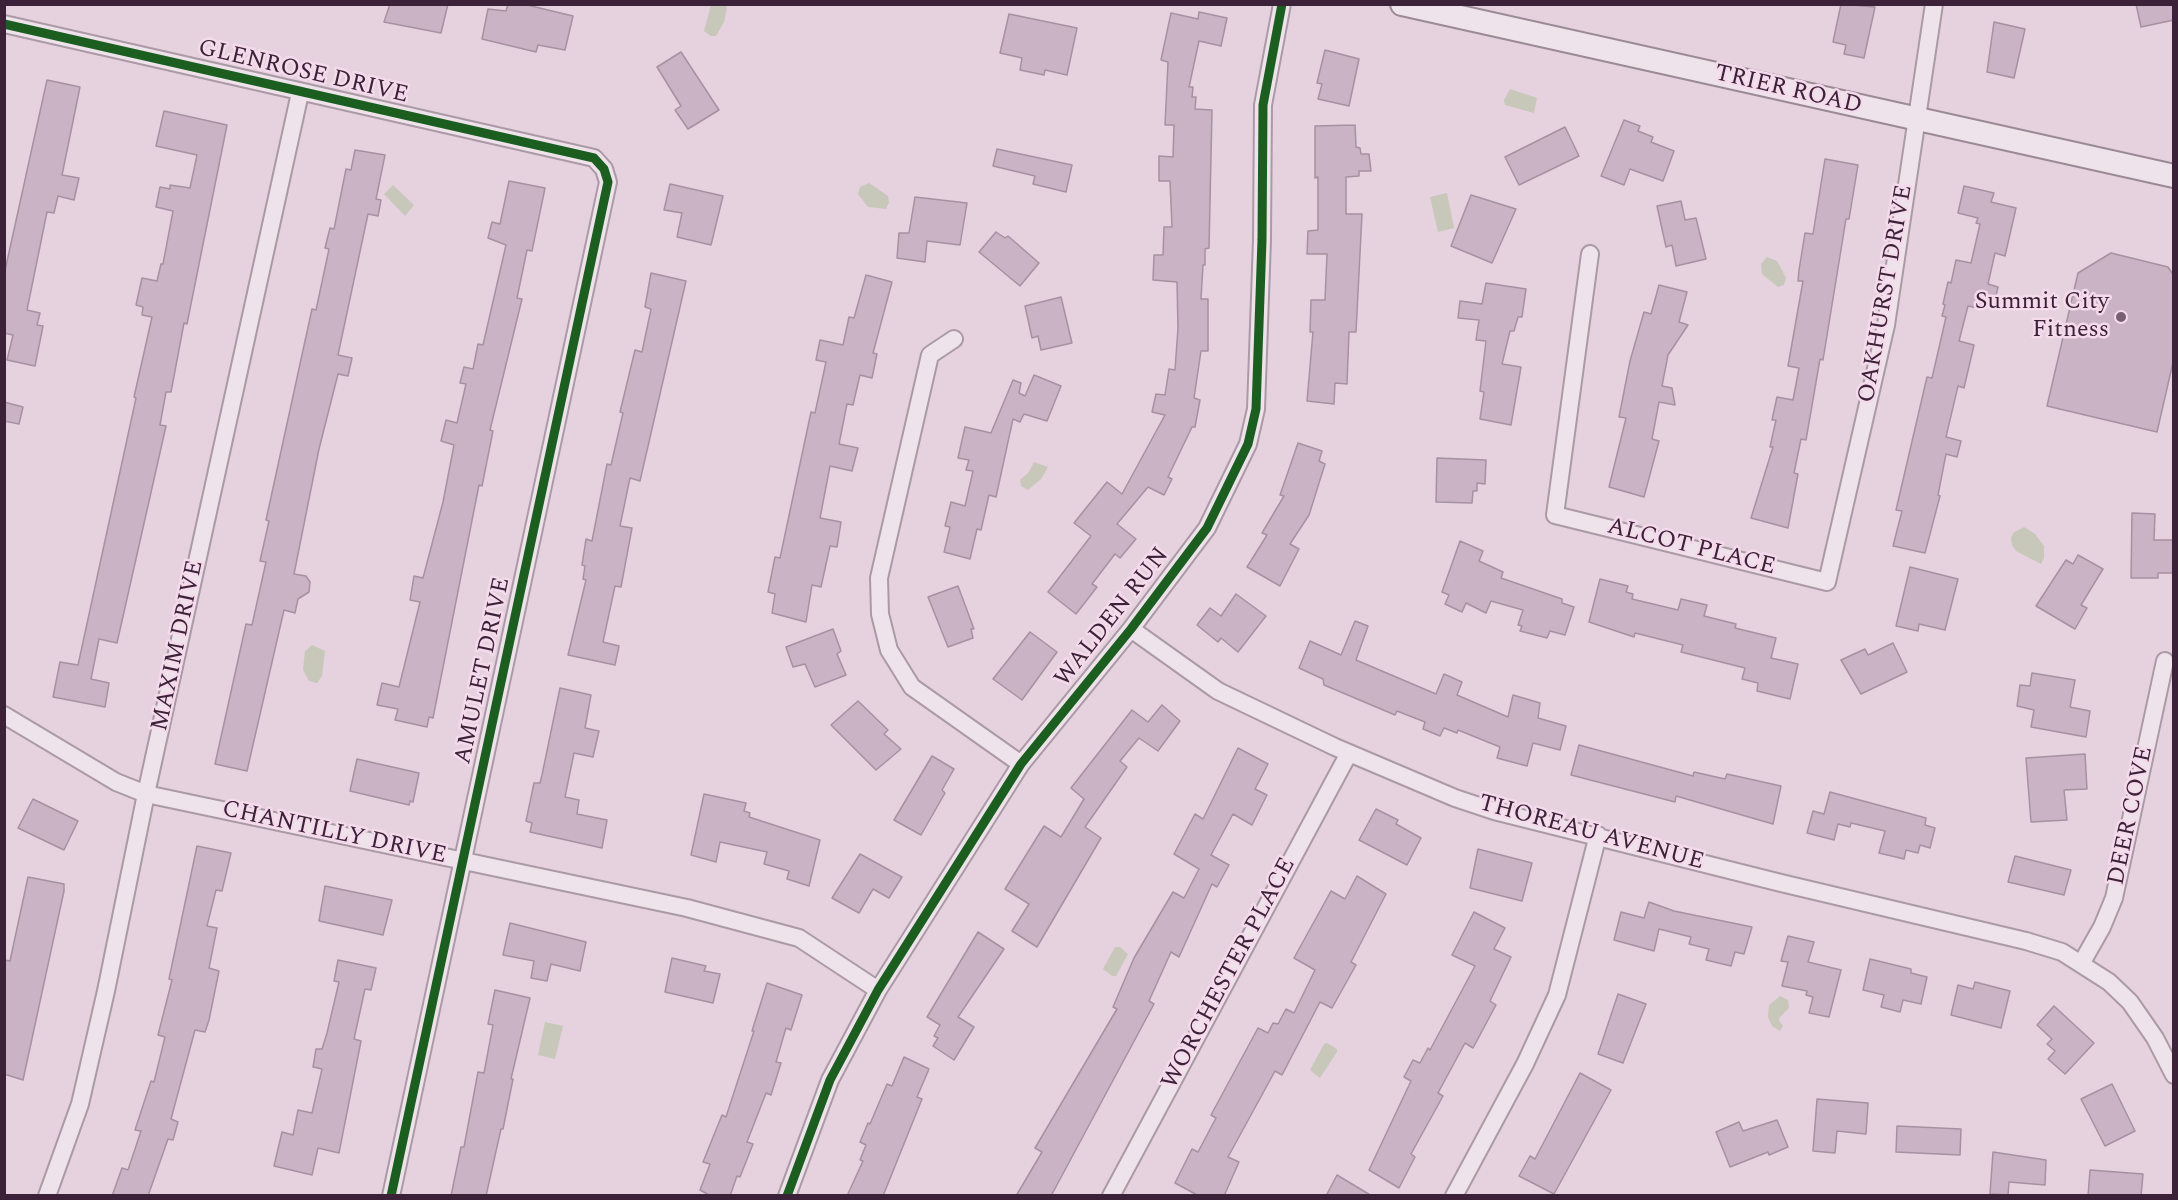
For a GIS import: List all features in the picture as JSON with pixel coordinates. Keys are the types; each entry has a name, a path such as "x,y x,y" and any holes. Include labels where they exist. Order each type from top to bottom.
{"street":[{"name":"WALDEN RUN","path":"787,1196 830,1080 878,990 1021,764 1131,629 1207,528 1248,444 1256,409 1262,240 1263,105 1282,4"},
{"name":"TRIER ROAD","path":"1402,4 2174,176"},
{"name":"OAKHURST DRIVE","path":"1827,582 1886,325 1934,4"},
{"name":"GLENROSE DRIVE","path":"4,24 594,158"},
{"name":"MAXIM DRIVE","path":"47,1196 80,1104 106,991 146,794 300,93"},
{"name":"AMULET DRIVE","path":"391,1196 465,861 608,182 604,169 594,158"},
{"name":"ALCOT PLACE","path":"1590,254 1555,514 1827,582"},
{"path":"954,339 930,355 879,578 880,614 889,650 912,687 1021,764"},
{"name":"THOREAU AVENUE","path":"1131,629 1218,692 1349,753 1484,807 1781,883 2026,941 2062,952 2109,982 2130,1002 2155,1038 2174,1075"},
{"name":"DEER COVE","path":"2081,964 2102,927 2114,898 2165,661"},
{"name":"CHANTILLY DRIVE","path":"4,715 116,782 146,794 687,908 799,938 878,990"},
{"name":"WORCHESTER PLACE","path":"1111,1196 1349,753"},
{"path":"1454,1196 1525,1064 1553,1004 1598,835"}],"shaded area":[{"path":"711,5 725,5 727,8 724,22 716,36 711,36 704,31"},
{"path":"1510,89 1537,98 1534,113 1505,105 1504,100"},
{"path":"869,183 888,196 889,203 886,209 868,207 858,194 860,187"},
{"path":"393,185 414,205 405,216 384,194"},
{"path":"1447,193 1454,228 1438,232 1430,197"},
{"path":"1767,257 1777,261 1786,278 1784,285 1778,287 1762,274 1761,264"},
{"path":"1034,462 1048,467 1041,479 1028,490 1021,486 1020,480 1029,472"},
{"path":"2024,527 2035,534 2044,546 2044,558 2041,564 2016,551 2012,545 2011,538 2014,532"},
{"path":"312,645 325,651 322,676 317,683 309,681 303,670 305,651"},
{"path":"1115,947 1120,947 1128,954 1116,976 1112,976 1103,969"},
{"path":"1780,996 1788,1000 1789,1008 1780,1017 1779,1021 1783,1026 1780,1031 1772,1026 1768,1017 1769,1005"},
{"path":"545,1022 563,1026 555,1059 538,1055"},
{"path":"1327,1043 1337,1049 1337,1052 1320,1078 1310,1070 1324,1044"}],"building":[{"path":"390,4 448,4 441,33 384,22"},
{"path":"508,4 523,4 573,16 565,50 538,45 536,52 482,39 488,9 506,11"},
{"path":"1841,4 1875,7 1864,58 1844,54 1846,45 1833,42"},
{"path":"2136,4 2174,4 2174,20 2141,27"},
{"path":"1199,12 1227,18 1221,46 1199,41 1189,87 1193,87 1192,97 1196,97 1195,109 1212,110 1209,248 1205,249 1201,299 1208,299 1208,351 1201,351 1194,398 1200,400 1195,427 1192,427 1168,477 1172,479 1164,495 1148,487 1117,524 1136,539 1120,558 1115,554 1092,584 1097,587 1076,614 1048,592 1091,536 1074,523 1107,482 1122,494 1165,415 1152,412 1156,394 1165,395 1169,369 1175,370 1178,328 1177,282 1153,280 1154,255 1163,255 1164,227 1172,227 1170,181 1159,181 1159,156 1173,157 1174,125 1165,125 1168,62 1161,60 1171,13 1198,19"},
{"path":"1009,14 1077,28 1067,75 1045,70 1044,75 1020,70 1022,58 1000,53"},
{"path":"1994,22 2025,29 2014,78 1987,72"},
{"path":"1325,50 1359,59 1349,106 1318,99 1322,84 1317,83"},
{"path":"681,52 719,110 688,129 675,110 681,106 657,67"},
{"path":"47,80 80,87 62,175 79,178 74,200 58,196 54,213 47,212 27,310 40,313 37,325 43,326 35,366 7,360 13,335 4,333 4,275"},
{"path":"164,111 227,125 187,324 184,323 171,392 166,392 160,425 166,426 117,643 99,639 91,679 109,683 105,707 53,697 60,662 78,665 136,398 134,397 152,317 142,315 143,307 136,305 142,278 157,281 161,264 163,264 173,211 156,207 160,187 170,189 170,185 190,188 197,155 156,146"},
{"path":"1624,120 1640,126 1638,131 1653,137 1651,142 1674,151 1663,181 1630,169 1624,185 1601,176"},
{"path":"1355,125 1356,147 1360,148 1361,154 1369,154 1371,171 1359,171 1359,176 1346,177 1346,214 1362,214 1356,332 1349,332 1347,384 1335,383 1334,404 1307,401 1313,332 1310,332 1311,300 1325,300 1327,254 1307,254 1308,231 1318,230 1315,126"},
{"path":"1565,127 1579,156 1519,185 1505,157"},
{"path":"997,149 1072,165 1066,192 1033,184 1035,176 993,166"},
{"path":"355,150 385,155 376,199 381,200 378,216 368,214 338,355 352,358 348,376 338,374 319,449 294,574 306,576 310,582 309,592 298,599 295,613 284,610 247,771 215,764 246,624 252,625 266,562 260,561 269,521 266,520 312,309 316,310 329,249 325,248 330,228 334,229 346,169 351,170"},
{"path":"1825,159 1858,165 1849,219 1846,219 1823,360 1820,359 1806,440 1801,439 1794,473 1798,474 1788,528 1751,518 1773,447 1770,447 1776,420 1772,420 1777,397 1793,400 1799,368 1788,366 1803,281 1798,281 1799,270 1805,233 1813,234"},
{"path":"509,181 545,188 532,251 527,250 517,298 522,299 490,430 493,431 482,486 479,485 433,718 429,717 427,727 395,720 398,709 377,705 382,683 399,687 420,602 410,600 414,576 423,578 443,502 454,445 441,441 446,420 457,423 466,384 460,383 464,367 473,369 478,344 483,345 506,245 488,238 492,222 500,224"},
{"path":"670,184 723,196 711,245 677,237 682,213 664,210"},
{"path":"1964,186 1994,193 1991,202 2016,208 2005,256 1995,253 1988,284 1998,287 1994,304 1983,301 1982,309 1968,306 1959,341 1974,345 1964,388 1958,386 1946,437 1961,441 1957,457 1946,454 1938,495 1940,496 1925,553 1893,546 1902,511 1896,510 1927,377 1932,378 1946,317 1942,316 1948,282 1951,283 1956,260 1971,263 1980,224 1976,223 1978,218 1958,213"},
{"path":"1471,195 1516,209 1492,263 1451,246"},
{"path":"915,197 967,203 960,245 927,241 925,262 897,258 899,233 909,233"},
{"path":"1681,201 1685,220 1696,218 1706,259 1676,266 1672,245 1666,247 1657,206"},
{"path":"996,232 1005,238 1008,236 1039,263 1020,286 979,252"},
{"name":"Summit City Fitness","path":"2111,253 2168,267 2174,276 2174,358 2157,432 2047,406 2078,273"},
{"path":"651,273 686,281 640,481 630,478 620,526 632,528 621,587 615,586 603,642 619,646 615,665 568,655 586,580 583,579 585,566 582,565 586,539 592,541 607,464 611,465 623,413 620,412 635,350 642,352 651,309 645,307"},
{"path":"866,275 892,282 873,353 877,354 872,378 860,375 853,405 847,404 839,444 858,448 852,471 830,466 820,518 841,522 837,547 830,546 821,587 812,585 806,622 772,613 775,594 768,592 775,557 780,558 811,412 815,413 826,362 816,360 820,340 843,345 849,317 854,318"},
{"path":"1486,283 1526,289 1522,317 1518,317 1514,331 1510,331 1502,364 1521,367 1511,425 1480,419 1484,392 1480,391 1486,341 1476,340 1479,320 1458,318 1460,301 1482,304"},
{"path":"1659,285 1687,292 1679,322 1688,325 1668,355 1662,386 1672,388 1675,405 1659,402 1652,439 1659,441 1644,497 1609,487 1626,418 1619,417 1630,361 1644,312 1651,314"},
{"path":"1061,297 1072,343 1041,350 1038,336 1032,338 1025,306"},
{"path":"1034,375 1061,386 1047,421 1024,414 1020,422 1013,419 996,497 989,495 981,530 977,529 970,559 944,552 950,527 945,526 951,502 965,506 973,471 966,470 969,460 958,458 965,427 991,433 1013,380 1021,383 1019,393 1025,396"},
{"path":"4,402 23,407 19,424 4,421"},
{"path":"1298,443 1322,451 1319,461 1325,464 1309,515 1290,544 1299,549 1280,586 1247,567 1267,535 1262,533 1284,496 1280,495"},
{"path":"1437,458 1486,460 1485,484 1477,483 1477,491 1473,491 1472,503 1436,502"},
{"path":"2132,513 2155,514 2154,540 2174,540 2174,573 2158,573 2158,578 2131,578"},
{"path":"1460,541 1483,551 1479,561 1503,572 1501,578 1562,599 1562,603 1574,607 1565,635 1550,631 1547,638 1520,631 1522,626 1518,625 1523,610 1491,601 1486,613 1466,603 1462,612 1445,604 1449,595 1442,592"},
{"path":"2078,555 2103,569 2081,605 2087,608 2075,629 2036,606 2066,560 2073,564"},
{"path":"1910,567 1958,579 1945,630 1919,624 1918,631 1896,626"},
{"path":"1600,579 1628,586 1626,592 1633,594 1632,599 1678,610 1681,599 1707,605 1704,616 1736,624 1735,628 1776,638 1771,658 1798,664 1790,699 1757,691 1758,683 1742,679 1745,668 1681,652 1683,645 1635,633 1634,637 1589,622"},
{"path":"958,586 974,629 971,629 973,638 948,647 928,597"},
{"path":"1236,594 1266,616 1238,652 1221,638 1218,642 1197,625 1210,608 1221,616"},
{"path":"1355,621 1368,626 1356,660 1436,694 1444,674 1462,682 1457,695 1508,717 1513,695 1540,703 1538,718 1566,726 1560,750 1533,743 1527,766 1497,758 1500,747 1458,730 1457,733 1444,728 1440,736 1423,729 1425,722 1397,711 1395,715 1324,685 1323,679 1299,668 1310,641 1341,655"},
{"path":"833,629 841,651 837,654 846,675 815,687 805,664 793,667 786,647"},
{"path":"1030,632 1057,652 1022,700 993,679"},
{"path":"1893,643 1907,672 1861,694 1841,660 1865,649 1868,655"},
{"path":"2032,673 2075,680 2070,707 2090,711 2086,737 2031,727 2034,710 2017,706 2020,685 2030,686"},
{"path":"560,688 591,695 585,728 599,731 593,757 574,753 565,797 579,800 577,814 607,820 602,848 530,832 532,823 526,821 534,783 540,783"},
{"path":"858,701 888,730 884,734 901,749 876,770 831,725"},
{"path":"1162,705 1180,721 1158,751 1139,738 1120,761 1127,767 1085,827 1101,838 1037,947 1012,931 1029,904 1005,889 1044,826 1061,837 1084,799 1071,788 1132,710 1148,722"},
{"path":"1579,745 1693,776 1694,772 1725,779 1727,774 1781,786 1773,824 1676,796 1675,802 1571,775"},
{"path":"1238,748 1268,764 1255,789 1267,795 1252,825 1233,814 1211,855 1229,865 1217,887 1212,884 1179,957 1171,952 1149,1001 1154,1004 1051,1196 1016,1196 1042,1152 1035,1148 1117,1009 1113,1007 1134,958 1173,892 1184,898 1199,869 1174,854 1195,814 1203,819"},
{"path":"2085,754 2087,789 2064,790 2067,820 2031,822 2026,758"},
{"path":"932,756 954,769 942,790 945,793 921,835 894,820"},
{"path":"357,759 419,773 413,802 410,801 409,805 350,791"},
{"path":"1830,792 1926,818 1925,825 1935,828 1930,848 1920,845 1918,853 1906,850 1904,859 1879,853 1885,831 1851,823 1850,827 1838,824 1834,840 1807,833 1813,811 1824,814"},
{"path":"704,794 746,803 744,811 750,813 749,817 820,840 809,886 787,879 789,871 764,864 767,852 720,842 716,862 691,855"},
{"path":"33,799 78,821 64,850 18,828"},
{"path":"1376,809 1398,820 1396,824 1421,838 1407,865 1359,840"},
{"path":"197,846 231,853 222,891 216,890 207,926 217,928 209,968 219,971 209,1020 205,1032 195,1030 171,1119 178,1122 173,1140 168,1139 148,1196 112,1196 122,1168 128,1170 141,1131 135,1130 151,1081 154,1082 165,1037 158,1035 172,980 169,979"},
{"path":"1478,849 1532,863 1522,901 1470,888"},
{"path":"860,854 902,877 889,898 873,889 859,913 832,898"},
{"path":"2015,856 2071,870 2064,895 2008,882"},
{"path":"1357,876 1386,894 1351,962 1356,965 1332,1008 1320,1002 1282,1075 1275,1071 1228,1157 1239,1162 1224,1196 1199,1196 1175,1183 1192,1149 1198,1152 1216,1118 1211,1115 1258,1028 1268,1033 1273,1023 1278,1024 1286,1009 1294,1013 1315,970 1294,958 1331,891 1345,899"},
{"path":"28,877 64,884 64,891 23,1080 4,1074 4,960 10,961"},
{"path":"325,886 392,900 383,935 319,921"},
{"path":"1649,902 1674,911 1752,927 1744,954 1735,952 1731,966 1706,960 1709,949 1689,944 1691,937 1659,929 1654,951 1614,940 1621,912 1644,918"},
{"path":"1474,912 1505,928 1494,949 1511,957 1490,1001 1496,1005 1473,1048 1465,1043 1438,1093 1443,1096 1411,1154 1415,1157 1399,1188 1369,1170 1411,1081 1404,1077 1413,1060 1420,1063 1428,1048 1430,1050 1475,966 1452,955"},
{"path":"510,923 586,942 580,971 551,964 547,981 531,978 534,961 503,955"},
{"path":"978,932 1004,949 958,1017 974,1027 954,1060 933,1046 938,1038 934,1036 940,1025 927,1017"},
{"path":"1788,936 1814,942 1808,962 1841,970 1829,1017 1809,1013 1813,997 1806,995 1807,991 1782,986 1788,962 1781,961"},
{"path":"672,958 706,966 704,971 720,974 713,1003 665,992"},
{"path":"1870,959 1911,969 1911,973 1927,977 1921,1004 1903,1000 1900,1012 1881,1007 1884,995 1863,990"},
{"path":"338,960 376,968 371,990 365,989 354,1039 361,1041 339,1153 318,1148 312,1175 274,1166 282,1132 293,1135 298,1110 312,1113 322,1069 313,1067 316,1049 322,1049 327,1033 339,982 334,981"},
{"path":"1975,982 2010,991 2001,1028 1951,1015 1958,985 1973,989"},
{"path":"767,983 802,995 791,1030 786,1028 776,1062 781,1063 771,1095 766,1093 747,1142 753,1144 740,1177 737,1176 730,1196 711,1196 700,1190 710,1164 703,1162 722,1115 726,1117"},
{"path":"495,990 530,998 511,1079 513,1079 503,1129 501,1129 486,1196 451,1196 461,1147 464,1147 478,1072 484,1073 493,1025 488,1024"},
{"path":"1618,994 1646,1004 1623,1063 1598,1054"},
{"path":"2054,1006 2094,1043 2065,1074 2048,1059 2055,1051 2047,1044 2052,1039 2037,1025"},
{"path":"904,1057 929,1069 917,1097 922,1099 883,1196 847,1196 863,1161 860,1160 866,1145 860,1142 887,1084 892,1086"},
{"path":"1580,1073 1611,1090 1554,1194 1519,1176 1530,1156 1535,1159"},
{"path":"2112,1084 2135,1131 2105,1146 2081,1099"},
{"path":"1817,1099 1868,1103 1866,1134 1837,1131 1835,1153 1813,1151"},
{"path":"1777,1120 1788,1147 1730,1167 1716,1132 1739,1122 1743,1131"},
{"path":"1897,1126 1961,1129 1960,1155 1896,1152"},
{"path":"1993,1152 2046,1160 2045,1185 2009,1182 2008,1195 1990,1194"},
{"path":"2090,1170 2143,1174 2141,1196 2088,1196"},
{"path":"1337,1175 1372,1196 1326,1196"}],"cycle path":[{"path":"787,1196 830,1080 878,990 1021,764 1131,629 1207,528 1248,444 1256,409 1262,240 1263,105 1282,4"},
{"path":"4,24 594,158 604,169 608,182 391,1196"}],"place":[{"name":"Summit City Fitness","path":"2121,317"}]}
